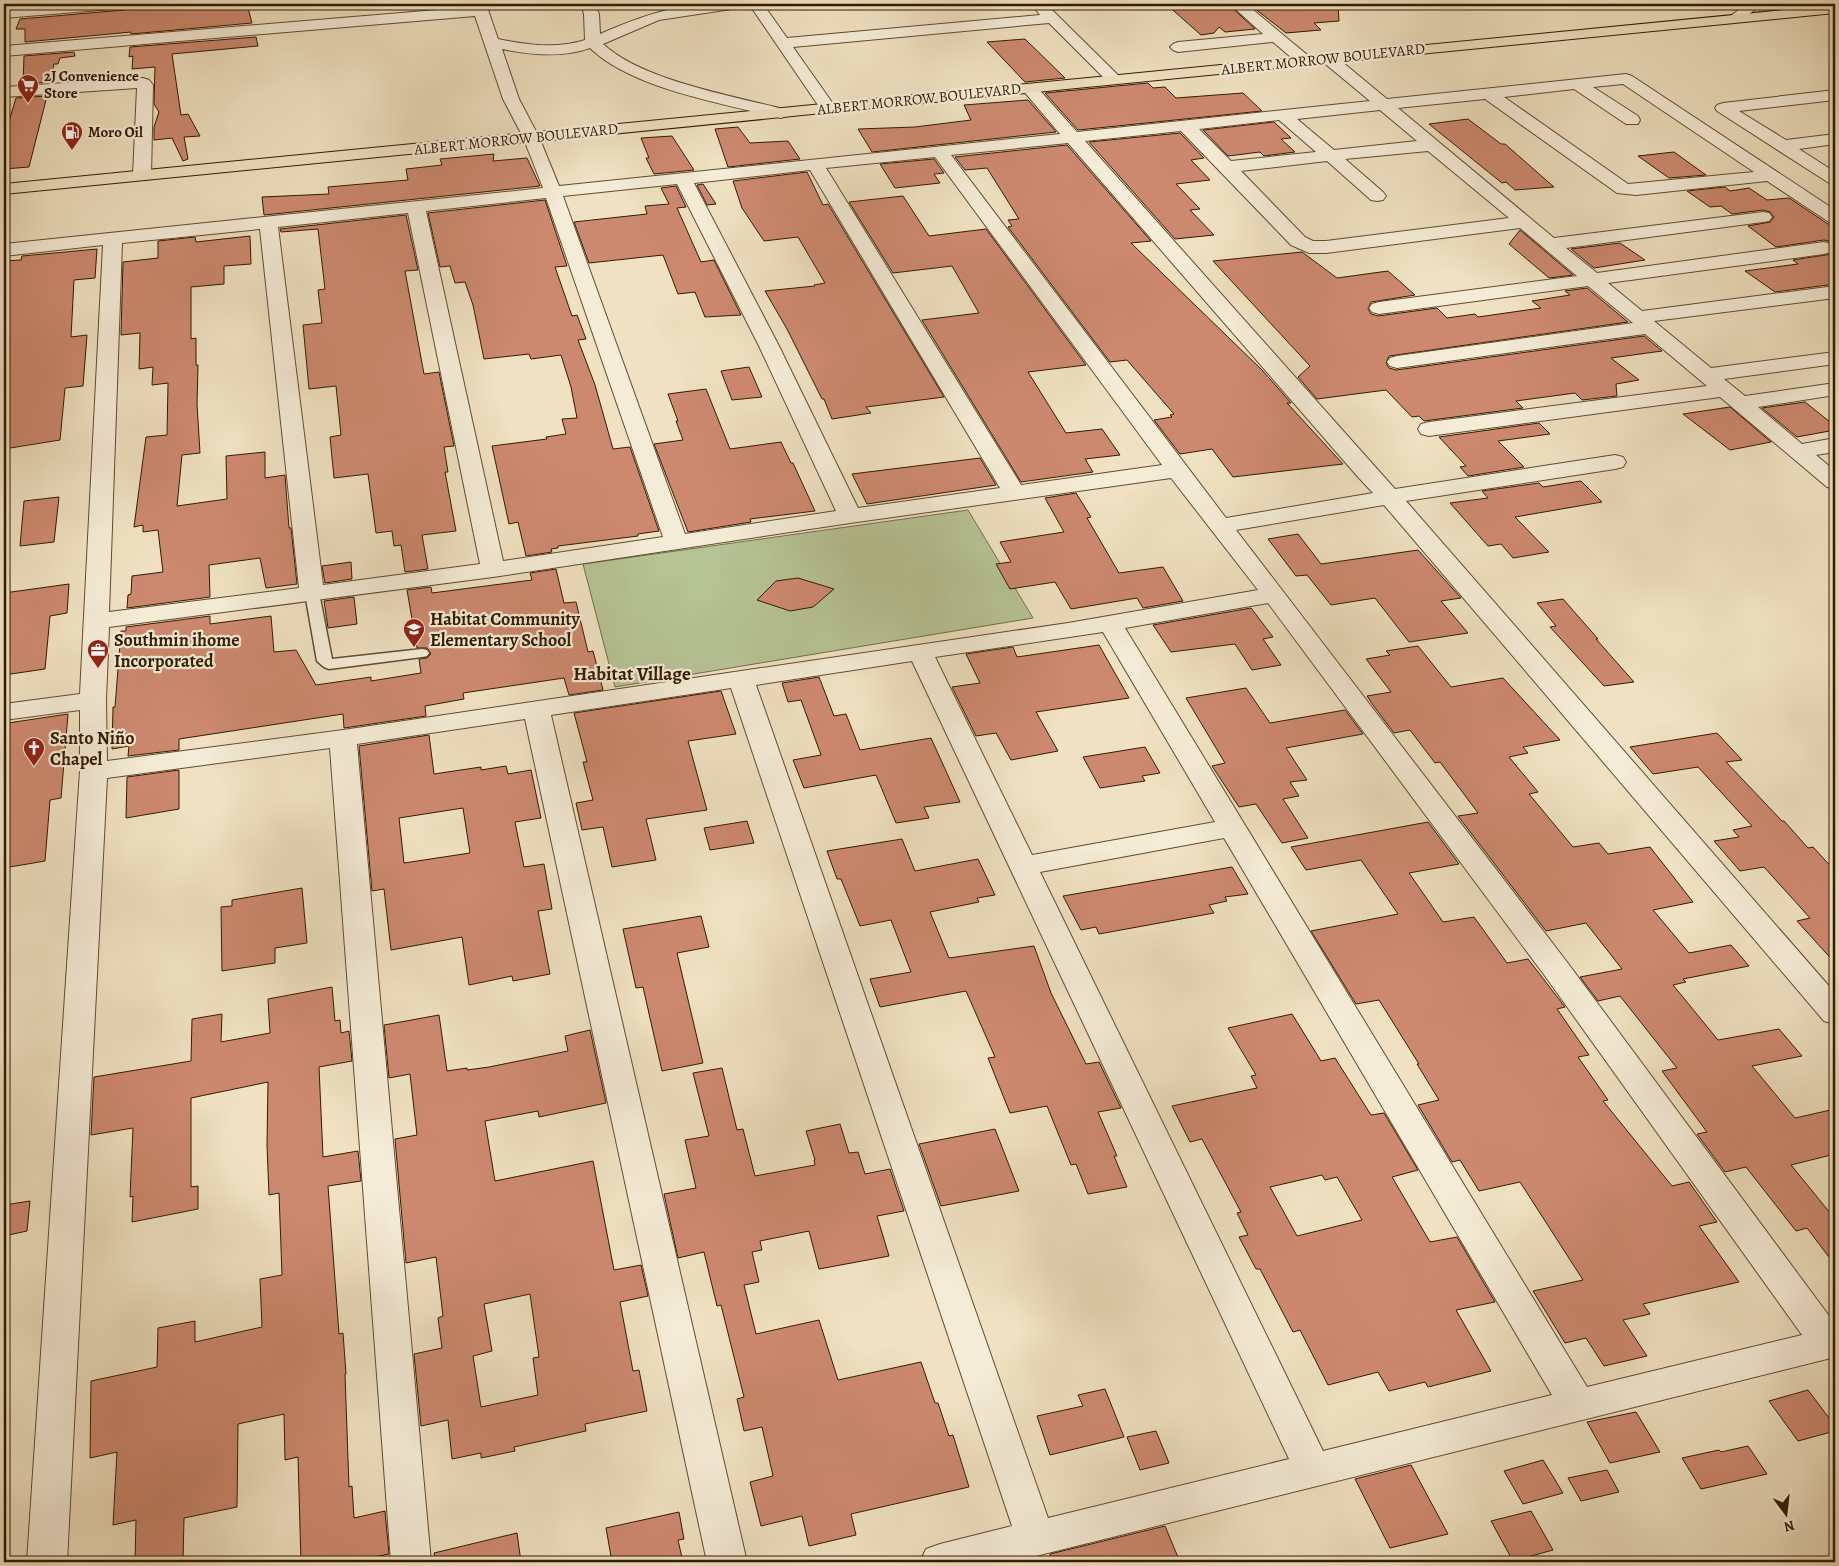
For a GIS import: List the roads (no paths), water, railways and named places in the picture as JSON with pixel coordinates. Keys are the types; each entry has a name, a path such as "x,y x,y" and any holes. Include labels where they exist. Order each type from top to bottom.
{"highway":[{"name":"ALBERT MORROW BOULEVARD","path":"4,189 1835,9"}],"street":[{"path":"4,14 124,4"},
{"path":"588,4 593,12 593,42 602,53 628,68 677,85 781,113"},
{"path":"492,42 540,50 571,47 593,42 607,34 655,17 738,4"},
{"path":"756,4 828,108"},
{"path":"1038,4 1115,80"},
{"path":"1237,4 1305,61"},
{"path":"1734,19 1755,4"},
{"path":"4,51 480,7 511,99 531,137 553,192 677,543"},
{"path":"784,43 1053,18"},
{"path":"1178,47 1276,37"},
{"path":"1328,59 1835,482"},
{"path":"4,250 1626,79 1835,218"},
{"path":"4,92 143,83 145,85 142,175"},
{"path":"1577,84 1632,120"},
{"path":"1029,88 1390,497 1835,1013"},
{"path":"1488,93 1623,189 1636,190 1771,175"},
{"path":"1835,95 1723,108 1835,179"},
{"path":"1283,115 1377,196"},
{"path":"1186,125 1298,241 1309,247 1326,247 1524,222"},
{"path":"1783,146 1835,139"},
{"path":"1226,167 1432,145"},
{"path":"939,151 1177,470 1274,595 1556,969 1832,1343 940,1562"},
{"path":"815,164 1014,492"},
{"path":"683,178 769,346 850,516"},
{"path":"416,207 493,570"},
{"path":"1550,244 1763,217"},
{"path":"268,222 312,593"},
{"path":"47,1562 94,770 93,700 113,239"},
{"path":"1379,308 1824,248"},
{"path":"1397,362 1835,292"},
{"path":"1707,375 1835,358"},
{"path":"1429,428 1733,396 1835,389"},
{"path":"1798,451 1835,445"},
{"path":"1221,526 1390,497 1615,462"},
{"path":"97,621 493,570 1014,492 1177,470"},
{"path":"94,770 343,738 741,679 1110,623 1274,595"},
{"path":"1110,623 1578,1404"},
{"path":"920,652 1313,1470"},
{"path":"741,679 1036,1539"},
{"path":"4,712 93,700"},
{"path":"536,708 727,1562"},
{"path":"343,738 411,1562"},
{"path":"1023,866 1233,828"}],"lane":[{"path":"312,593 325,661 329,664 422,653"}],"place":[{"name":"2J Convenience Store","path":"28,104"},
{"name":"Moro Oil","path":"72,151"},
{"name":"Habitat Community Elementary School","path":"414,648"},
{"name":"Southmin ihome Incorporated","path":"98,669"},
{"name":"Santo Niño Chapel","path":"34,767"}],"district":[{"name":"Habitat Village","path":"632,673"}]}
